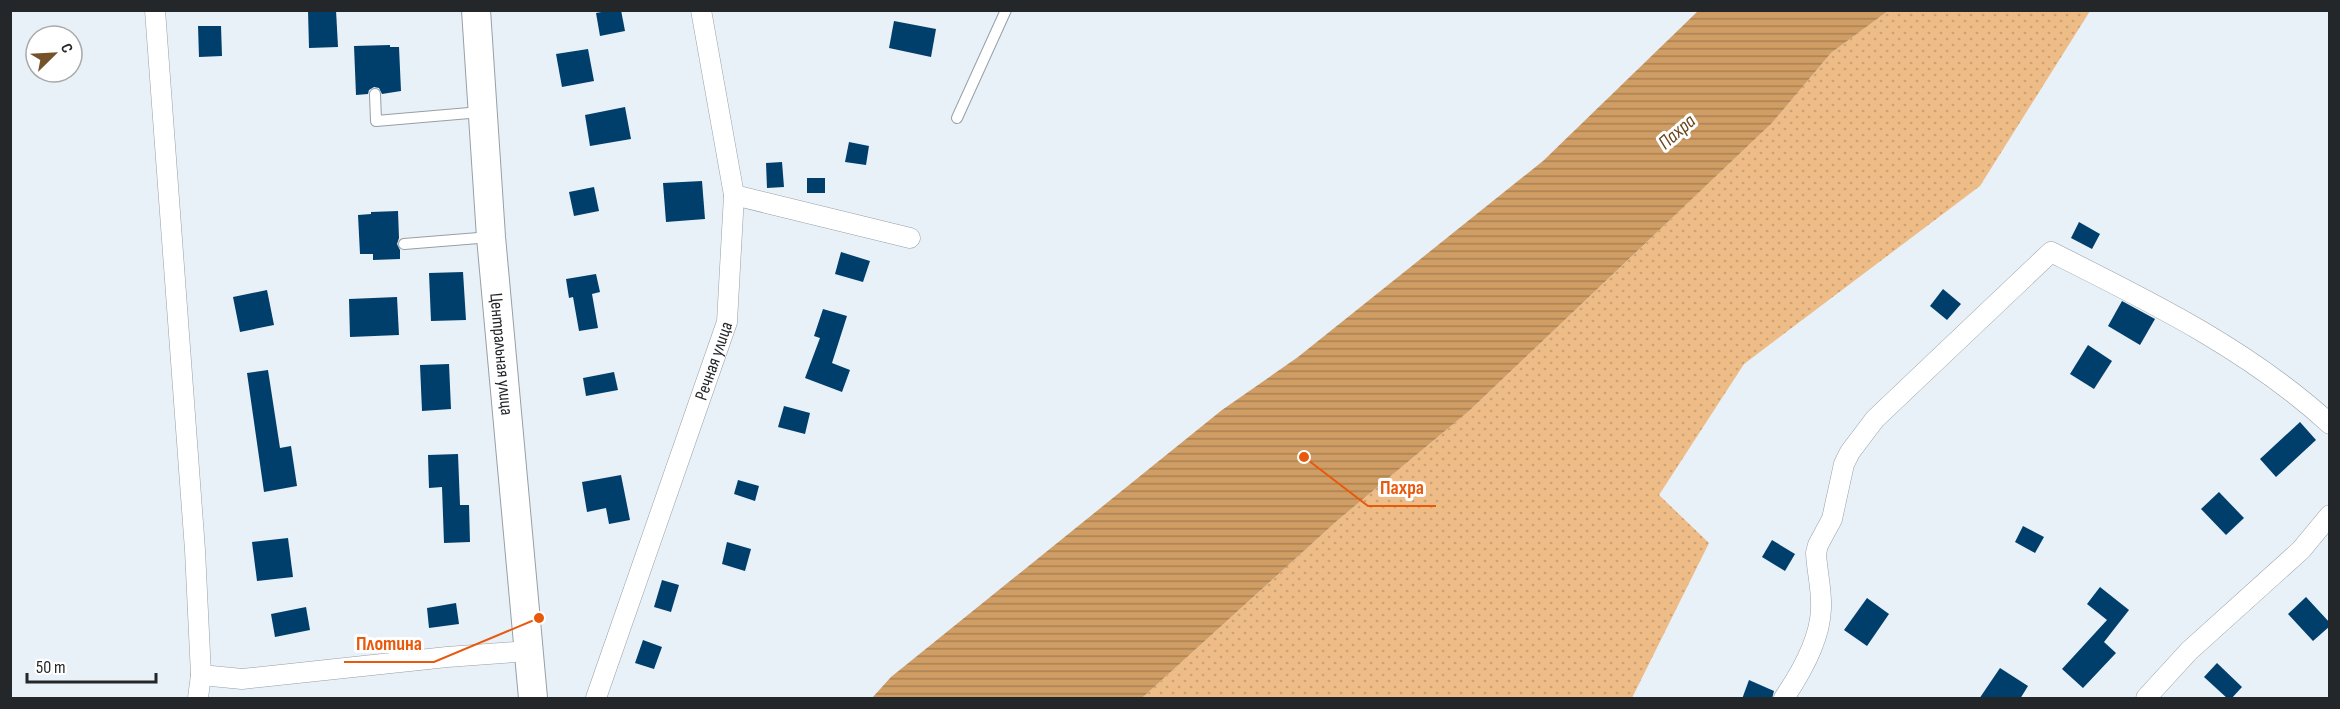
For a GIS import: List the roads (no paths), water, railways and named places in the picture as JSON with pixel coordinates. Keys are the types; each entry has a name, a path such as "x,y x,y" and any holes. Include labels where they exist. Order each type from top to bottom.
{"street":[{"path":"155,10 195,550 201,675 198,699"},
{"name":"Центральная улица","path":"476,10 491,237 533,699"},
{"name":"Речная улица","path":"596,699 728,322 735,195 701,10"},
{"path":"735,195 910,238"},
{"path":"1784,699 1798,677 1820,623 1821,607 1816,553 1832,519 1844,464 1850,452 1875,419 2051,252 2166,310 2230,348 2300,396 2330,424"},
{"path":"2146,699 2189,651 2301,550 2330,515"},
{"path":"201,675 242,679 447,657 529,651"}],"lane":[{"path":"957,118 1006,10"},
{"path":"375,94 376,121 482,112"},
{"path":"404,244 491,237"}],"water":[{"path":"1698,11 1888,11 1831,53 1772,123 1469,411 1338,520 1142,698 872,698 891,677 1222,410 1298,357 1543,161"}],"place":[{"name":"Пахра","path":"1304,457"},
{"name":"Плотина","path":"539,618"}]}
